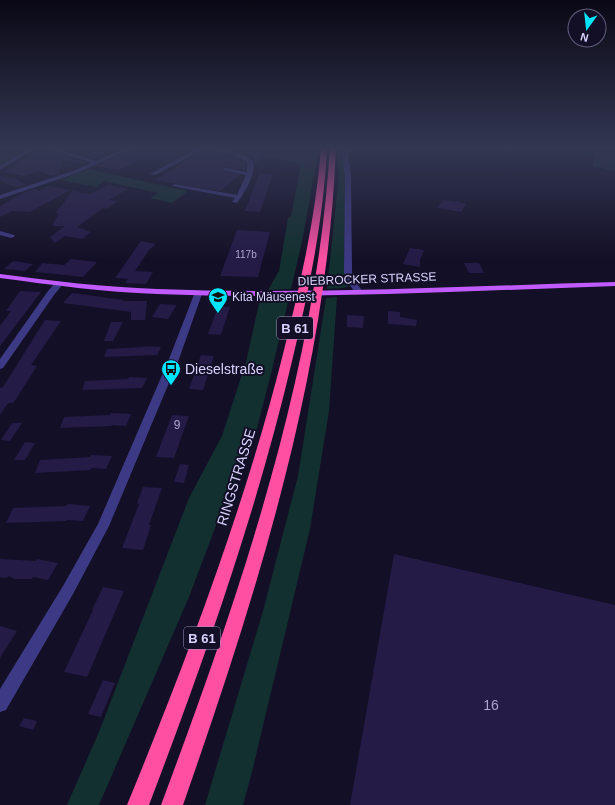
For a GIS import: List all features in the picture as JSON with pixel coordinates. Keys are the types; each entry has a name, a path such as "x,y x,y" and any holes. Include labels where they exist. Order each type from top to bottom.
{"highway":[{"name":"RINGSTRASSE","path":"138,805 168,731 216,598 259,469 284,375 300,305 312,238 319,185"},
{"name":"B 61","path":"172,805 199,731 240,605 280,471 302,377 314,312 325,236 330,185"}],"main road":[{"name":"DIEBROCKER STRASSE","path":"0,276 138,292 198,294 359,292 615,284"}],"street":[{"path":"0,197 36,185"},
{"path":"175,186 236,200 244,185"},
{"path":"348,185 348,272 349,278 359,292"},
{"path":"0,232 12,236"},
{"path":"0,366 51,293 59,284"},
{"path":"0,704 68,590 103,526 174,358 198,294"}],"green space":[{"path":"83,185 99,185 96,187"},
{"path":"120,185 159,185 188,191 172,203 150,198 158,193"},
{"path":"297,185 312,185 302,242 291,289 268,290 279,271 288,218 291,216"},
{"path":"338,185 346,185 344,255 346,278 351,286 327,289"},
{"path":"337,297 329,411 310,529 252,772 243,805 205,805 263,611 298,476 326,298"},
{"path":"289,298 255,436 223,507 189,597 99,805 67,805 99,732 189,498 222,436 246,362 260,299"}],"building":[{"path":"9,185 26,185 15,188"},
{"path":"108,185 128,189 109,200 118,201 106,209 103,208 77,227 91,232 82,239 65,236 55,243 50,237 65,226 52,226 59,213 56,213 73,190 91,194"},
{"path":"182,185 228,185 220,191"},
{"path":"255,185 269,185 260,212 245,211"},
{"path":"49,186 70,190 30,212 12,211 0,217 0,206 23,193 35,189 39,191"},
{"path":"443,200 456,201 466,204 461,212 437,208"},
{"path":"237,230 270,232 258,277 220,276"},
{"path":"141,241 156,244 149,250 135,271 153,272 146,284 125,283 128,279 115,278"},
{"path":"410,248 424,250 420,260 420,267 403,264"},
{"path":"71,259 97,262 83,277 35,272 42,263 64,265"},
{"path":"13,261 33,264 25,271 4,269"},
{"path":"464,263 479,263 484,273 469,273"},
{"path":"20,291 41,292 0,346 0,326 11,311 6,311"},
{"path":"72,293 124,300 123,301 147,301 145,320 131,320 131,312 63,303"},
{"path":"160,304 177,305 168,319 152,317"},
{"path":"218,307 230,307 221,335 208,334"},
{"path":"388,311 400,312 400,317 417,320 416,326 388,324"},
{"path":"347,315 364,316 363,328 347,327"},
{"path":"45,320 61,321 31,365 37,366 16,399 13,403 8,403 0,415 0,388 3,387"},
{"path":"111,322 123,322 113,341 104,341"},
{"path":"145,346 161,347 157,355 104,357 107,349"},
{"path":"201,355 214,356 203,390 189,389"},
{"path":"129,377 147,378 142,388 82,390 85,381 128,379"},
{"path":"111,413 131,414 126,426 112,425 60,428 64,417 110,415"},
{"path":"172,415 189,416 174,458 156,457"},
{"path":"12,423 22,423 10,441 1,440"},
{"path":"25,442 35,443 25,460 14,460"},
{"path":"91,455 112,456 106,469 91,468 91,470 35,473 40,460 90,457"},
{"path":"180,464 189,465 184,483 174,482"},
{"path":"143,487 162,488 149,525 151,525 143,550 122,548 139,504 137,503"},
{"path":"68,504 90,506 83,521 67,520 6,523 13,508 66,506"},
{"path":"394,554 615,605 615,805 350,805"},
{"path":"0,559 36,561 37,559 58,563 48,580 33,577 32,579 14,579 9,576 6,578 0,577"},
{"path":"103,587 124,591 87,677 64,672 93,610"},
{"path":"0,626 17,631 0,658"},
{"path":"103,680 115,683 101,717 88,714"},
{"path":"24,718 37,721 33,730 19,726"}],"place":[{"name":"Kita Mäusenest","path":"218,314"},
{"name":"Dieselstraße","path":"171,386"}]}
